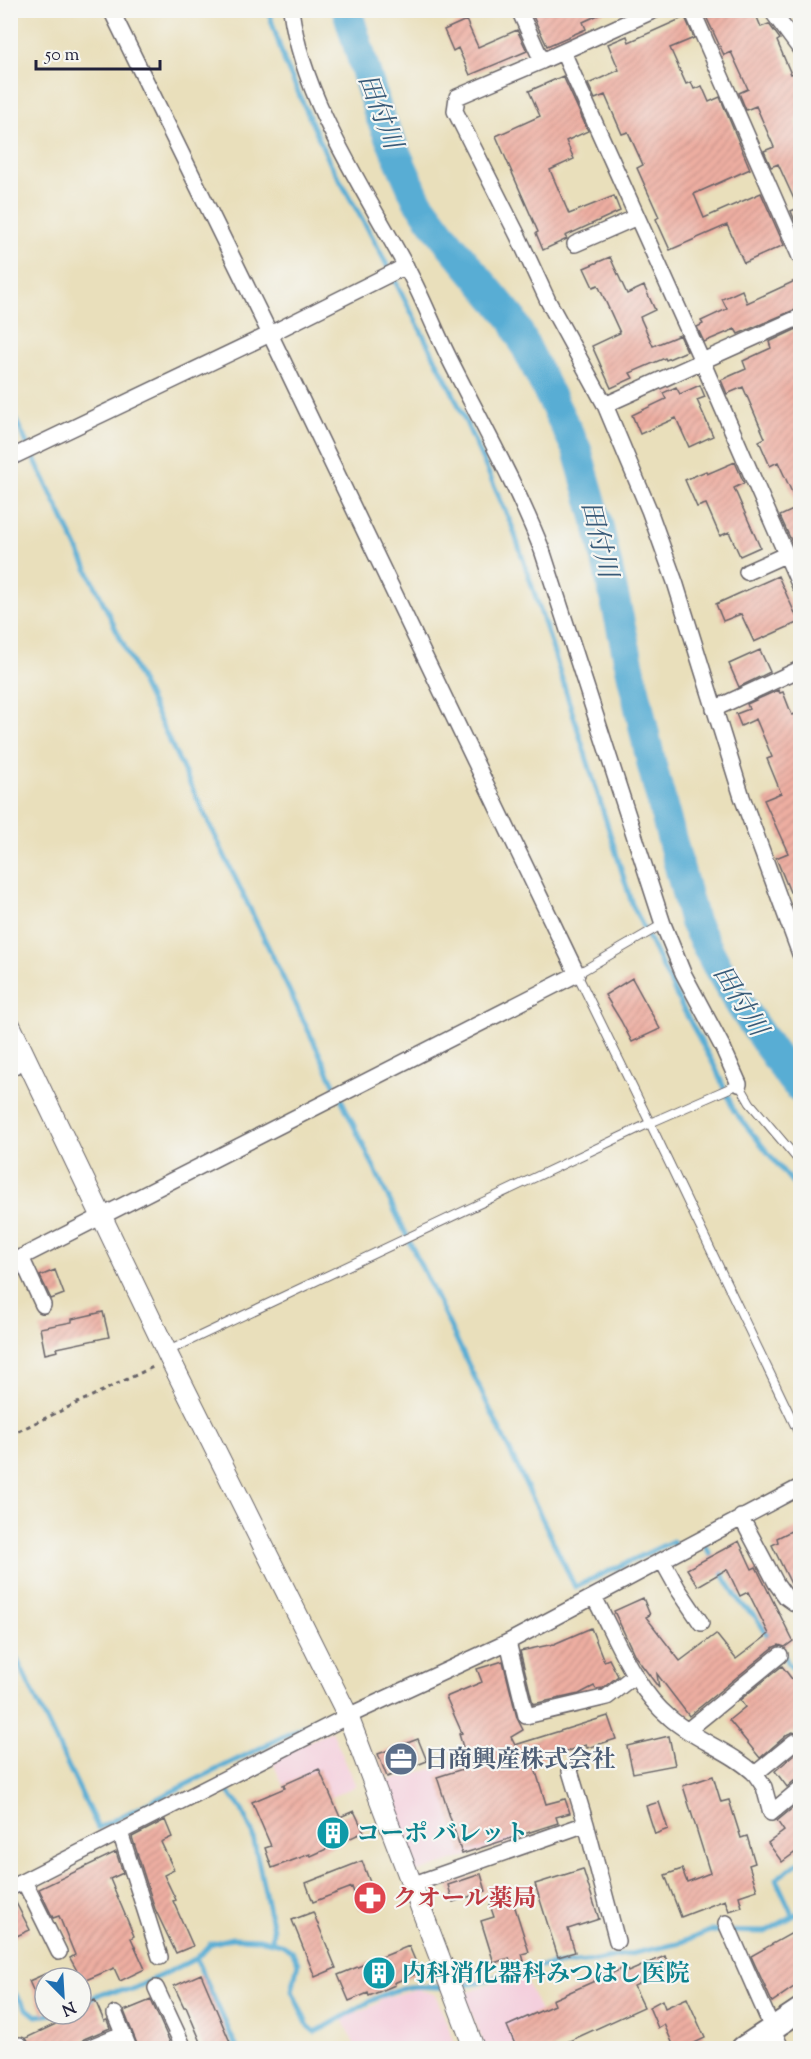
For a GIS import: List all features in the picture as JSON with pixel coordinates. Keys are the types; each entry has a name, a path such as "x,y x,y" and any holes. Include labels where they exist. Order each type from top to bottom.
{"main road":[{"path":"742,2049 776,2039 801,2010"}],"street":[{"path":"43,1305 16,1260 577,974 270,334 111,10"},
{"path":"291,10 308,76 324,116 406,266 524,505 542,550 663,924 683,973 723,1048 739,1084"},
{"path":"519,10 542,61"},
{"path":"692,10 801,257"},
{"path":"771,10 801,49"},
{"path":"652,11 457,97 455,111 548,301 605,405 649,510 675,582 758,844 801,954"},
{"path":"563,52 801,586"},
{"path":"575,244 637,217"},
{"path":"10,458 270,334 406,266"},
{"path":"605,405 801,316"},
{"path":"747,572 787,554"},
{"path":"714,709 801,669"},
{"path":"10,1025 19,1064 101,1216 348,1716 474,2049"},
{"path":"59,1952 17,1884 348,1716 508,1642 801,1487"},
{"path":"741,1517 776,1583 786,1597 801,1607"},
{"path":"663,1562 701,1623"},
{"path":"594,1597 635,1675 656,1705 671,1720 755,1773 764,1787 771,1813 801,1790"},
{"path":"508,1642 526,1716 607,1697 635,1675"},
{"path":"688,1730 780,1655"},
{"path":"755,1773 794,1742"},
{"path":"570,1772 617,1941"},
{"path":"411,1885 586,1824"},
{"path":"120,1832 160,1957"},
{"path":"726,1923 776,2039"},
{"path":"156,1988 184,2049"},
{"path":"115,2014 129,2049"},
{"path":"88,2049 122,2034"}],"lane":[{"path":"663,924 577,974 801,1437"},
{"path":"168,1355 650,1123 739,1084 750,1103 801,1161"}],"path":[{"path":"10,1435 168,1355"}],"shaded area":[{"path":"332,1731 356,1786 295,1813 271,1758"},
{"path":"493,1753 520,1839 412,1874 381,1782"},
{"path":"524,1975 556,2048 485,2048 464,1994 507,1977"},
{"path":"417,1989 435,1994 457,2048 356,2048 342,2019 375,2005 383,1998"}],"building":[{"path":"530,10 609,10 583,22 586,29 547,46"},
{"path":"703,10 754,10 761,27 769,24 780,39 777,41 791,74 801,70 801,118 795,120 801,132 799,231 791,211 798,208 778,164 771,167 764,151 774,147 756,106 746,110 739,93 748,89 731,52 724,55"},
{"path":"685,17 694,38 670,48 686,84 691,82 694,89 702,86 709,102 720,97 750,169 694,194 704,218 761,193 784,245 744,263 727,225 670,250 656,219 659,217 637,168 643,165 628,132 622,134 605,95 595,99 588,84 619,70 608,44 627,36 629,42"},
{"path":"466,20 478,47 517,30 527,51 470,75 458,48 453,51 444,30"},
{"path":"563,76 588,131 566,141 574,159 550,170 569,214 614,196 620,211 565,236 567,239 543,250 536,233 538,232 496,136 540,116 529,91"},
{"path":"610,257 627,294 644,286 655,310 640,317 653,346 680,335 687,351 630,373 633,378 611,388 592,346 620,333 598,285 593,287 584,268"},
{"path":"797,280 801,288 801,307 738,334 735,329 704,342 697,327 703,324 701,321 727,309 722,299 742,290 747,303"},
{"path":"801,327 801,512 778,462 770,466 759,441 765,438 743,387 727,394 721,380 746,369 743,361 771,348 769,342"},
{"path":"700,385 705,397 697,400 713,436 689,447 676,418 640,434 632,415 666,399 663,393 676,387 680,394"},
{"path":"735,462 744,483 734,488 760,547 740,556 729,532 720,536 706,504 697,507 685,480 706,471 707,474"},
{"path":"793,510 801,526 801,562 780,516"},
{"path":"778,576 799,622 754,642 741,614 723,621 716,604"},
{"path":"760,650 770,672 739,687 729,664"},
{"path":"778,690 780,693 783,692 792,715 801,712 801,888 790,892 776,858 788,853 764,800 781,793 767,759 772,757 756,719 741,726 736,714 749,709 747,704"},
{"path":"632,978 660,1029 632,1042 605,995"},
{"path":"55,1270 64,1294 51,1299 40,1276"},
{"path":"103,1312 109,1337 57,1348 58,1351 45,1354 40,1328 72,1322 72,1319"},
{"path":"797,1528 801,1535 801,1595 795,1592 772,1545 778,1542 777,1538"},
{"path":"739,1541 752,1569 756,1567 793,1641 785,1647 779,1645 774,1647 689,1716 657,1674 659,1688 635,1656 614,1611 643,1598 650,1615 646,1617 680,1661 716,1634 736,1659 769,1634 748,1592 740,1596 727,1569 698,1586 687,1569"},
{"path":"591,1628 604,1661 609,1659 618,1676 603,1688 596,1689 594,1686 579,1694 533,1704 520,1651 554,1644"},
{"path":"503,1661 517,1718 523,1730 511,1737 515,1745 608,1716 616,1739 587,1748 586,1745 533,1762 546,1804 565,1799 570,1813 556,1817 558,1823 462,1854 437,1777 469,1767 459,1734 462,1733 446,1697 482,1682 477,1669"},
{"path":"782,1666 801,1691 801,1735 793,1732 788,1734 760,1758 729,1720 745,1707 740,1700"},
{"path":"669,1736 675,1765 633,1773 627,1746"},
{"path":"418,1739 427,1761 387,1777 378,1754"},
{"path":"801,1749 801,1780 794,1781 787,1787 775,1771"},
{"path":"319,1769 340,1817 354,1811 364,1832 311,1856 310,1854 272,1868 265,1848 271,1846 252,1802 285,1788 283,1785"},
{"path":"713,1776 721,1802 729,1800 741,1838 747,1836 755,1863 749,1865 757,1890 739,1896 742,1907 729,1911 725,1900 681,1917 665,1875 682,1869 687,1882 710,1873 683,1786"},
{"path":"801,1801 801,1848 782,1862 768,1843 784,1831 777,1821"},
{"path":"659,1802 668,1829 655,1834 646,1806"},
{"path":"165,1820 172,1837 161,1842 174,1870 164,1875 193,1946 176,1953 155,1909 132,1837"},
{"path":"116,1852 123,1873 110,1879 134,1936 131,1938 145,1969 120,1981 114,1968 93,1977 93,1966 74,1966 70,1958 75,1955 59,1916 53,1918 39,1889"},
{"path":"362,1861 371,1885 375,1884 382,1902 360,1910 352,1887 313,1902 306,1883"},
{"path":"583,1869 599,1919 568,1929 575,1952 558,1957 535,1884"},
{"path":"481,1874 486,1891 453,1902 448,1885"},
{"path":"13,1897 30,1930 10,1939 10,1898"},
{"path":"512,1898 529,1952 522,1954 524,1961 511,1965 509,1958 494,1963 481,1921 494,1917 490,1905"},
{"path":"313,1912 336,1968 315,1977 292,1920"},
{"path":"801,1928 801,1982 772,2002 751,1956"},
{"name":"内科消化器科みつはし医院","path":"409,1946 420,1972 369,1996 368,1993 349,2001 338,1975"},
{"path":"665,1956 670,1969 634,1986 644,2007 552,2049 517,2049 507,2026 554,2005 552,2000 626,1967 628,1972"},
{"path":"201,1974 233,2049 204,2049 186,2007 174,1986"},
{"path":"687,1998 705,2038 682,2049 675,2049 664,2024 658,2028 649,2007 662,2000 665,2008"},
{"path":"95,2000 104,2021 107,2020 110,2028 84,2039 78,2049 32,2049 26,2038 51,2026 93,2026 93,2001"},
{"path":"151,2000 173,2049 139,2049 124,2011"}],"waterway":[{"path":"268,10 285,63 329,161 375,242 453,393 512,526 632,904 680,1003 716,1069 734,1111 800,1192"},
{"name":"田付川","path":"347,10 378,112 417,200 449,243 511,317 577,450 598,524 652,766 694,922 740,1005 791,1079 800,1088"},
{"path":"10,408 575,1587 673,1541 676,1550"},
{"path":"770,1511 800,1496"},
{"path":"704,1544 741,1604 755,1616 772,1642 781,1648 788,1664 798,1673 800,1685"},
{"path":"10,1645 98,1828 323,1717"},
{"path":"220,1782 241,1808 252,1832 273,1930 272,1942"},
{"path":"793,1916 776,1879 800,1861"},
{"path":"455,1986 479,1983 520,1968 597,1961 677,1944 710,1931 765,1932 800,1912"},
{"path":"93,1998 105,1992 131,1990 197,1958 210,1944 232,1938 259,1939 281,1944 292,1951 298,1963 292,1991 308,2026 315,2032 395,1990 413,1986 446,1987"},
{"path":"196,1959 237,2048"},
{"path":"10,1987 33,2014"}],"place":[{"name":"日商興産株式会社","path":"401,1759"},
{"name":"コーポ バレット","path":"333,1833"},
{"name":"クオール薬局","path":"370,1898"},
{"name":"内科消化器科みつはし医院","path":"379,1973"}]}
